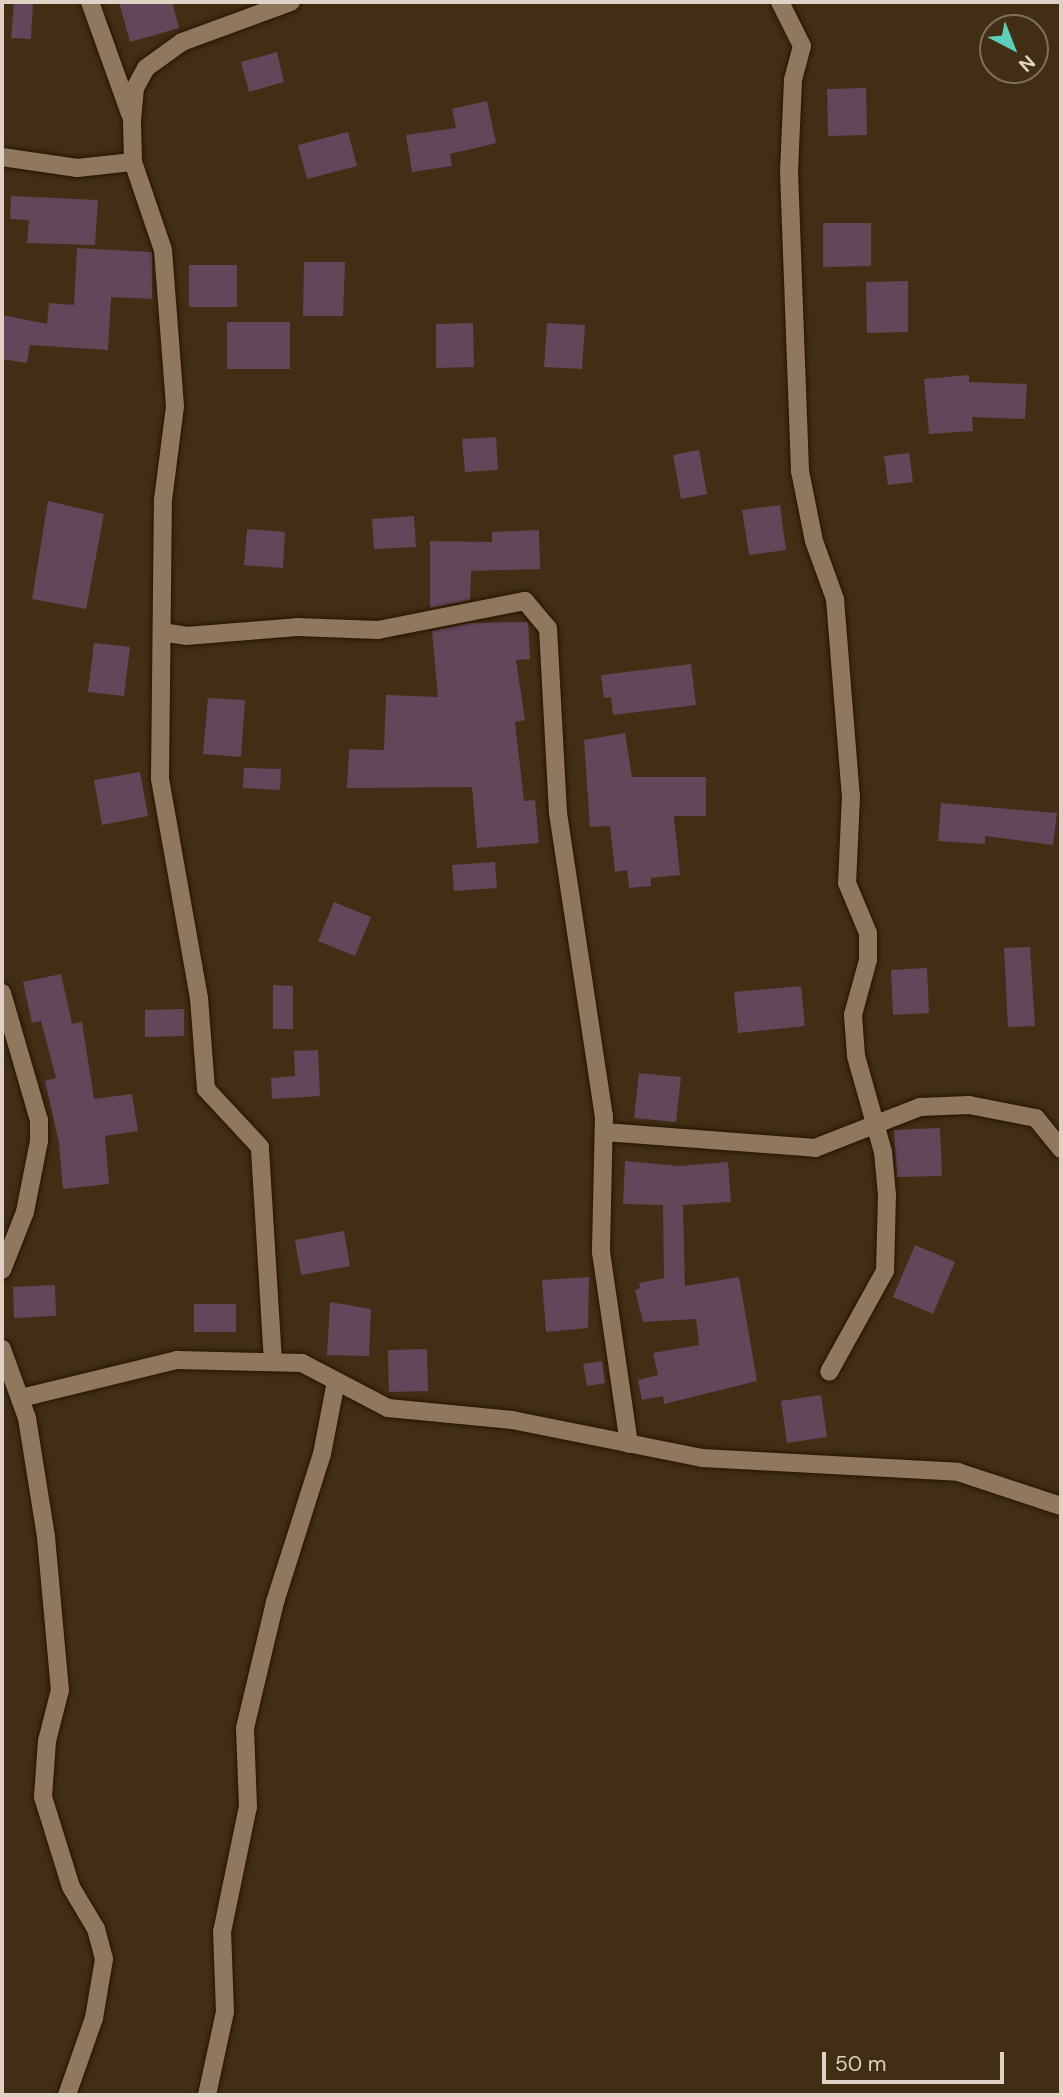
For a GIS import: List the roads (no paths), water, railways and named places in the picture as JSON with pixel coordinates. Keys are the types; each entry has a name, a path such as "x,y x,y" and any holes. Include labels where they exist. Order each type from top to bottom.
{"street":[{"path":"90,2 132,121"},
{"path":"273,1363 260,1147 206,1089 199,998 160,779 163,500 175,406 163,250 133,163 132,121 135,88 146,68 182,42 291,2"},
{"path":"780,2 802,46 793,80 789,172 800,471 814,541 835,599 851,796 847,883 868,933 868,960 853,1015 856,1056 876,1123 887,1195 885,1271 829,1372"},
{"path":"2,157 77,168 133,163"},
{"path":"162,632 186,636 297,627 378,630 526,601 538,612 548,628 558,813 604,1132 601,1252 629,1444"},
{"path":"2,993 39,1120 39,1141 25,1212 2,1270"},
{"path":"604,1132 815,1148 920,1107 969,1105 1036,1118 1061,1149"},
{"path":"2,1349 21,1398 46,1537 60,1690 47,1741 43,1797 71,1886 96,1929 104,1959 94,2018 67,2095"},
{"path":"21,1398 177,1360 302,1363 388,1408 512,1420 702,1458 958,1472 1061,1506"},
{"path":"207,2095 225,2012 222,1932 247,1807 245,1728 275,1602 322,1454 335,1381"}]}
